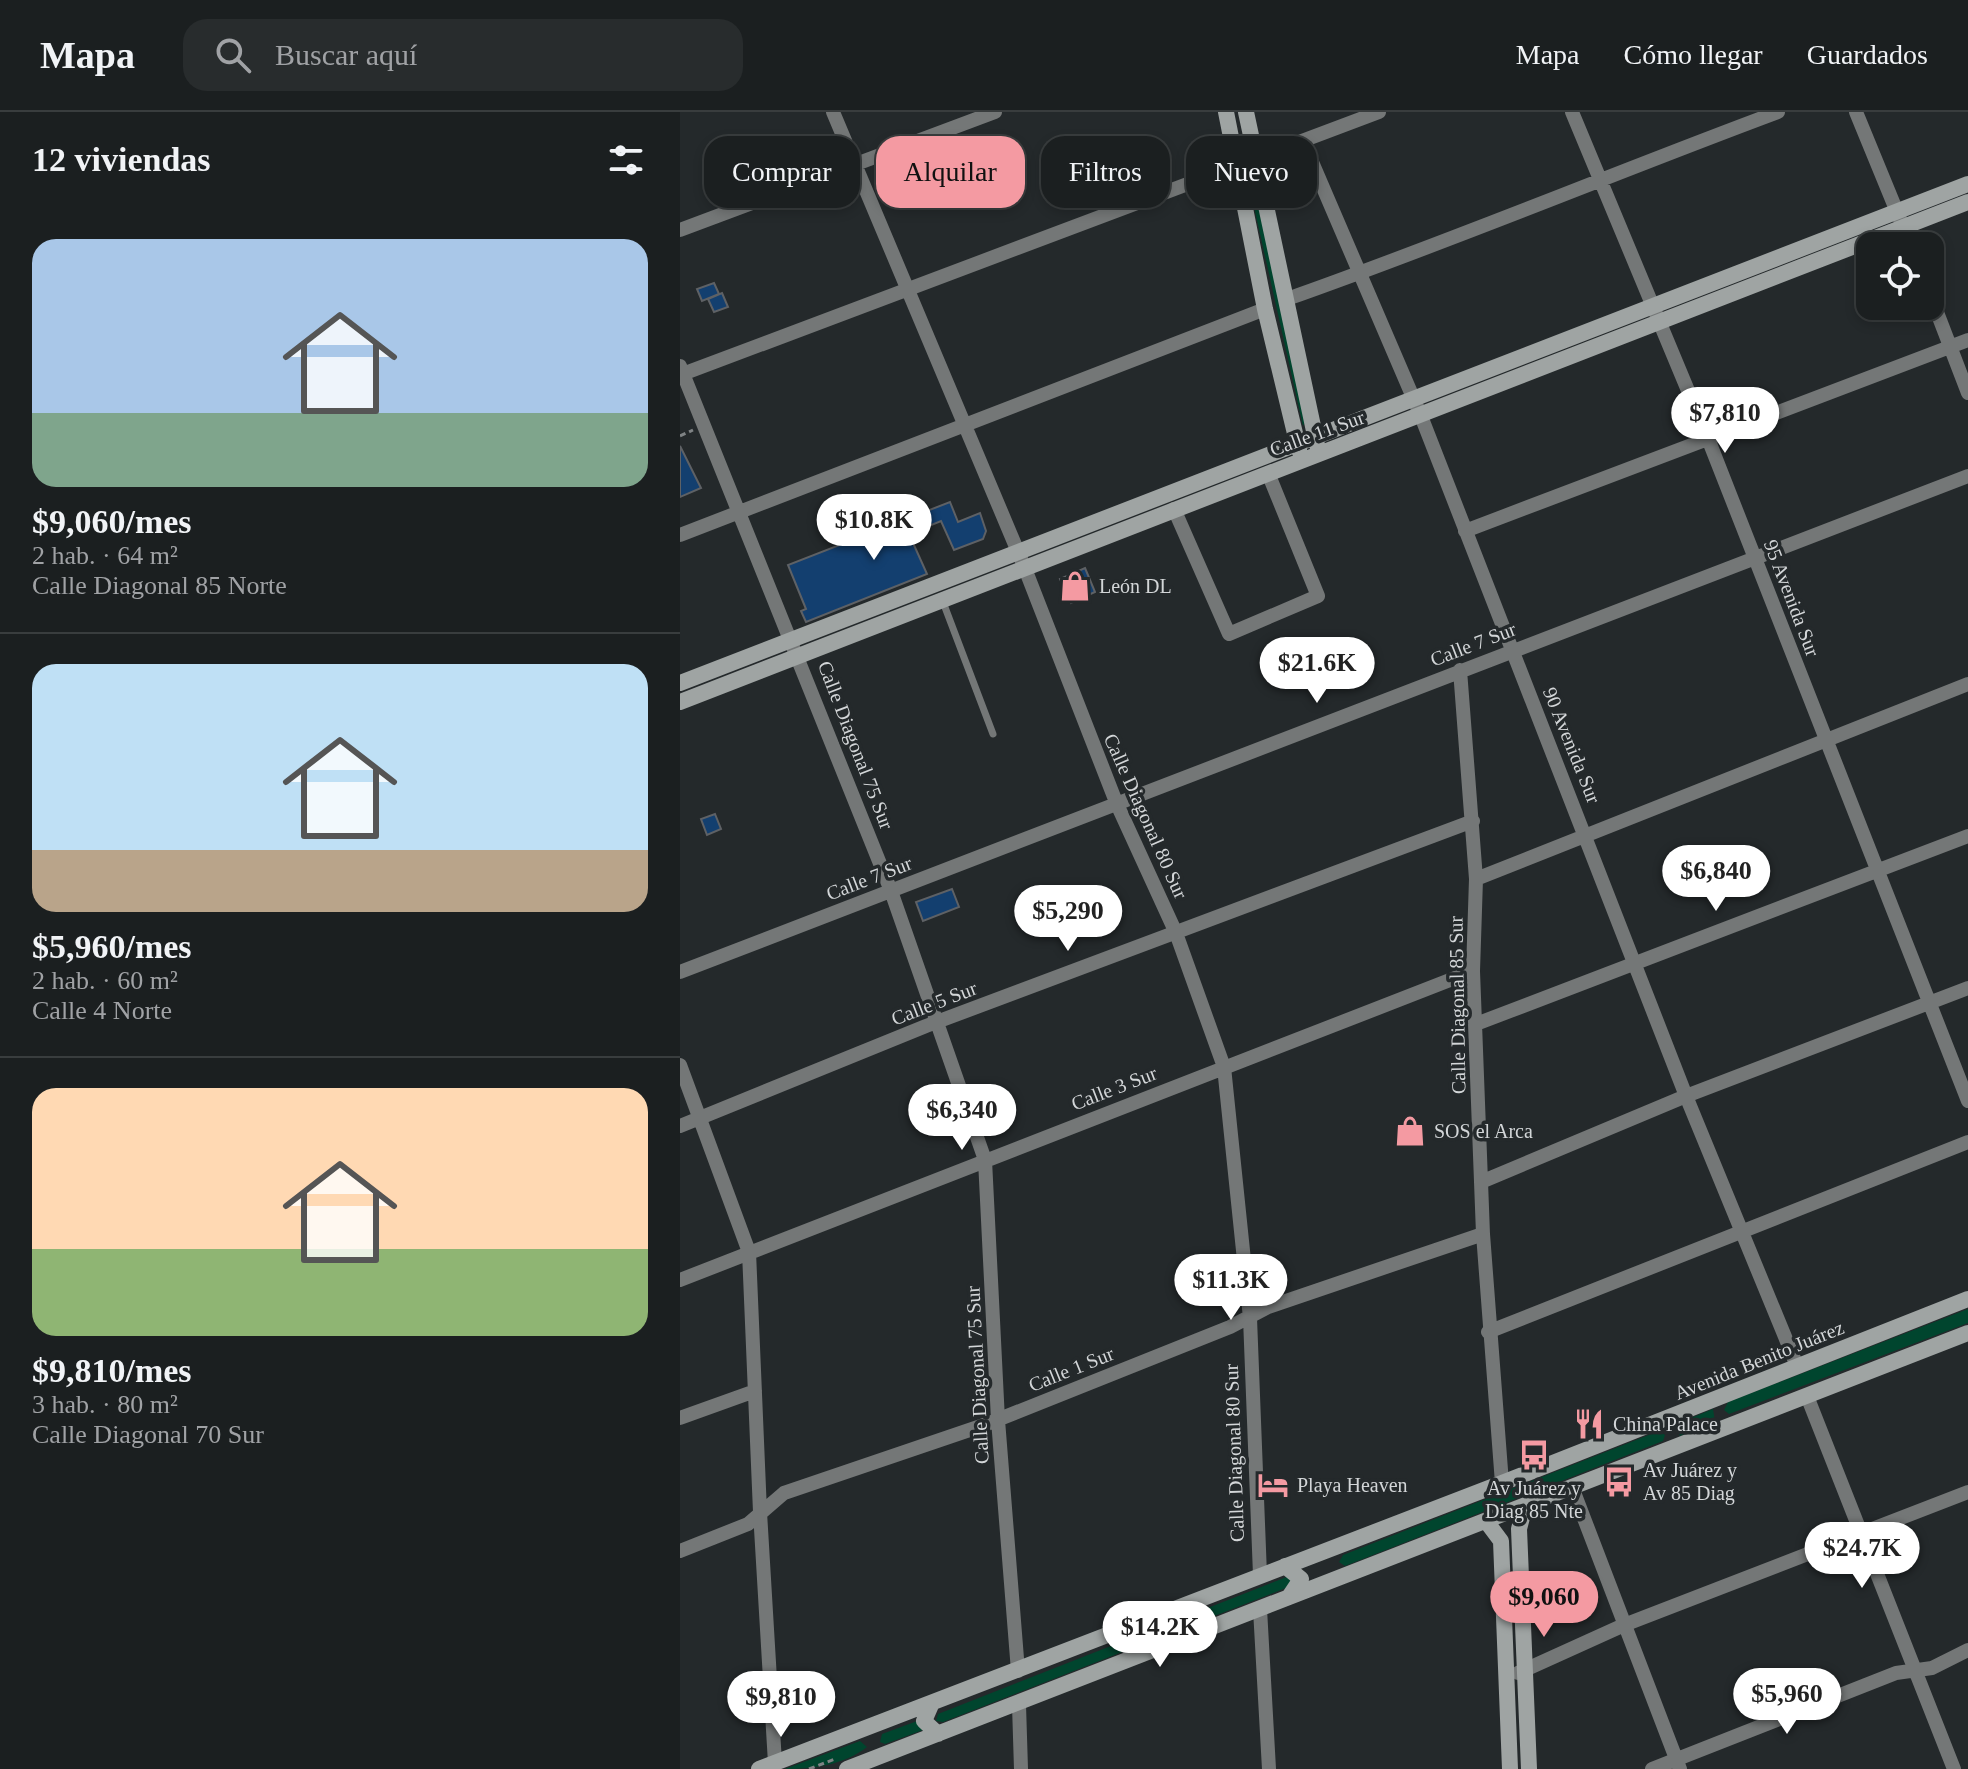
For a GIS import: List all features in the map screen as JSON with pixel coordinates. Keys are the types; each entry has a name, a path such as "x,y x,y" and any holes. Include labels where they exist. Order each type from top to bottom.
{"main road":[{"path":"1226,112 1231,136"},
{"path":"1246,112 1251,136"},
{"name":"Calle 11 Sur","path":"680,683 943,599 1021,560 1174,509 1268,473 1305,452 1317,435 1968,184"},
{"name":"Calle 11 Sur","path":"680,702 795,648 1021,560 1305,452 1421,416 1968,202"},
{"path":"1246,208 1265,309 1305,452"},
{"path":"1266,208 1317,435"},
{"name":"Avenida Benito Juárez","path":"759,1769 1338,1547 1968,1299"},
{"path":"847,1769 1019,1705 1734,1421 1968,1333"},
{"path":"1726,1395 1717,1410 1734,1421"},
{"path":"1659,1422 1672,1435 1665,1450"},
{"path":"1525,1506 1519,1529 1529,1769"},
{"path":"1486,1521 1501,1541 1510,1769"},
{"path":"1338,1547 1334,1563 1345,1577"},
{"path":"1285,1566 1301,1579 1289,1597"},
{"path":"931,1705 924,1721 938,1734"},
{"path":"859,1732 872,1745 867,1761"}],"street":[{"name":"Calle Diagonal 80 Sur","path":"833,112 843,136"},
{"path":"860,163 995,112"},
{"path":"1316,136 1379,112"},
{"name":"95 Avenida Sur","path":"1572,112 1709,441 1875,871 1931,1002 1968,1101"},
{"path":"1287,299 1359,276 1599,179 1778,112"},
{"path":"1856,112 1906,232"},
{"name":"Calle Diagonal 80 Sur","path":"860,175 1021,560 1116,802 1176,933 1224,1067 1250,1318 1260,1575"},
{"name":"90 Avenida Sur","path":"1317,175 1421,416 1740,1233 1797,1366"},
{"path":"681,372 1186,186"},
{"path":"680,230 740,208"},
{"path":"680,535 1265,309"},
{"path":"1940,320 1968,393"},
{"path":"1465,531 1709,441 1968,340"},
{"name":"Calle Diagonal 75 Sur","path":"681,372 891,891 985,1160 998,1420 1018,1671"},
{"path":"1174,509 1229,634 1318,596 1268,473"},
{"name":"Calle 7 Sur","path":"680,972 1512,649 1968,476"},
{"name":"Calle Diagonal 85 Sur","path":"1460,670 1476,879 1473,971 1488,1332 1502,1483"},
{"path":"1476,879 1968,684"},
{"name":"Calle 5 Sur","path":"680,1126 938,1022 1473,821"},
{"path":"1476,1024 1968,836"},
{"name":"Calle 3 Sur","path":"680,1280 1473,971"},
{"path":"1481,1182 1686,1096 1968,988"},
{"path":"680,1065 749,1252 775,1763"},
{"path":"1488,1332 1968,1142"},
{"name":"Calle 1 Sur","path":"680,1551 748,1524 784,1493 998,1420 1250,1318 1268,1307 1483,1234"},
{"path":"680,1418 755,1391"},
{"path":"1807,1396 1954,1769"},
{"path":"1572,1487 1679,1764"},
{"path":"1506,1678 1624,1625 1968,1492"},
{"path":"1260,1609 1269,1769"},
{"path":"1652,1769 1679,1764 1896,1673 1932,1668 1968,1650"},
{"path":"1019,1705 1021,1769"}],"lane":[{"path":"943,599 993,734"}],"green space":[{"path":"1254,208 1259,208 1305,422 1303,426"},
{"path":"1968,1309 1968,1323 1729,1414 1724,1410 1728,1402"},
{"path":"1713,1409 1715,1421 1680,1436 1674,1425"},
{"path":"1659,1431 1665,1435 1663,1441 1345,1566 1339,1562 1343,1555"},
{"path":"1289,1576 1295,1579 1291,1586 943,1722 936,1721 938,1714"},
{"path":"920,1720 918,1725 923,1730 885,1744 880,1742 882,1734"},
{"path":"860,1741 867,1747 838,1762 785,1769"}],"building":[{"path":"714,283 719,294 702,301 697,289"},
{"path":"722,293 728,307 714,312 708,299"},
{"path":"680,446 701,488 680,497"},
{"path":"950,502 958,522 980,513 986,531 983,539 954,550 941,521 909,534 927,574 806,622 801,611 806,609 788,565"},
{"path":"1085,568 1095,592 1071,603 1060,579"},
{"path":"715,814 721,829 707,835 701,819"},
{"path":"952,889 959,907 923,921 916,902"}],"place":[{"name":"León DL","path":"1075,586"},
{"name":"SOS el Arca","path":"1410,1131"},
{"name":"China Palace","path":"1589,1424"},
{"name":"Av Juárez y Diag 85 Nte","path":"1534,1455"},
{"name":"Av Juárez y Av 85 Diag","path":"1619,1482"},
{"name":"Playa Heaven","path":"1273,1485"}]}
